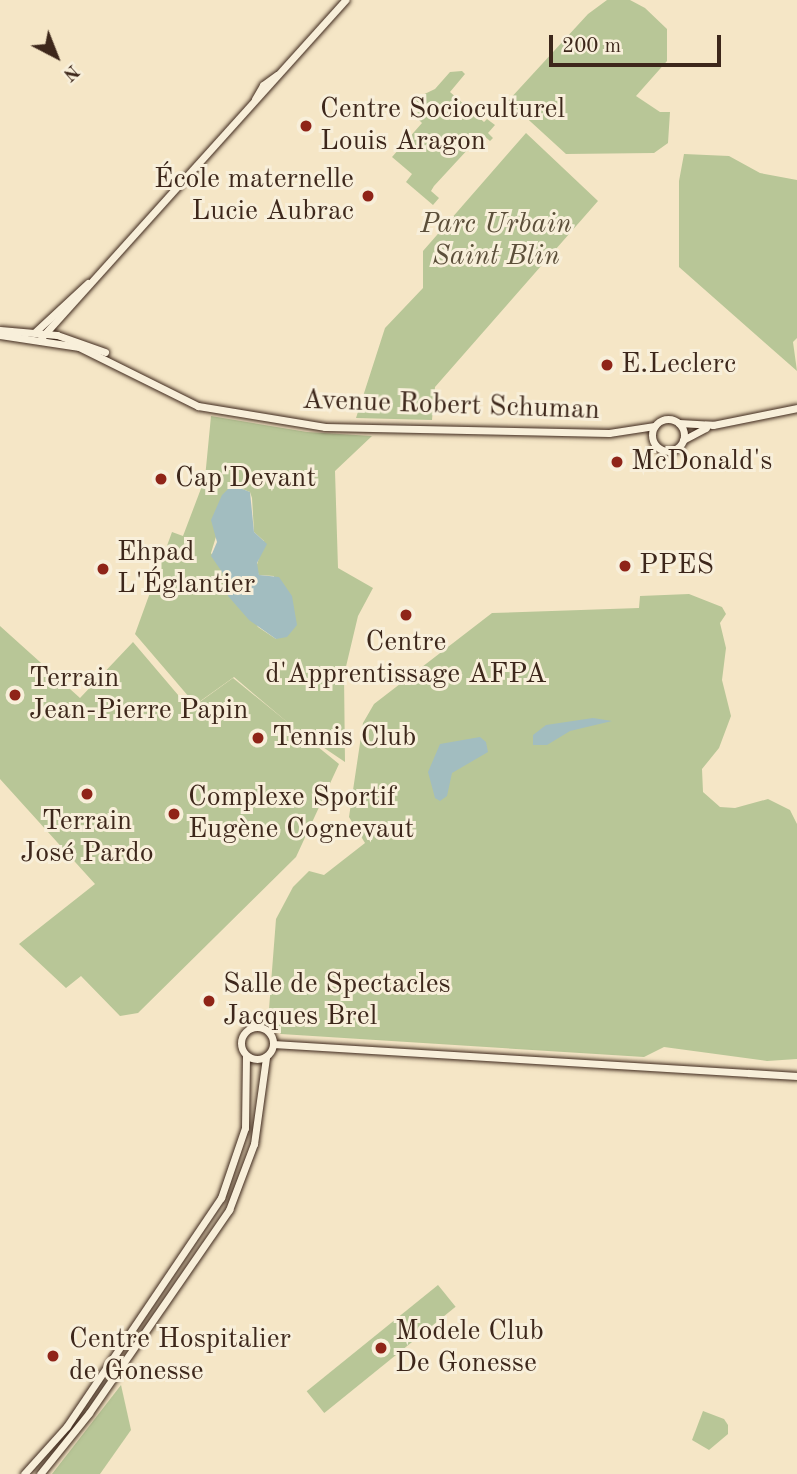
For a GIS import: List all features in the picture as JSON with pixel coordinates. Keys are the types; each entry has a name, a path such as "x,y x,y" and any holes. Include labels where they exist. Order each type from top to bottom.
{"main road":[{"path":"44,336 252,103 263,85 278,75 345,0"},
{"path":"33,334 72,294 94,279"},
{"path":"60,318 68,338"},
{"name":"Avenue Robert Schuman","path":"0,333 68,338 109,354 160,390"},
{"name":"Avenue Robert Schuman","path":"44,336 101,355 160,390 196,406 325,426 620,432 645,436 653,443"},
{"path":"713,425 668,451 653,443 654,426 665,419 679,423 713,425 797,408"},
{"path":"679,423 683,440"},
{"name":"Avenue Robert Schuman","path":"620,432 654,426"},
{"path":"24,1474 67,1426 221,1198 245,1128 247,1056 241,1041 251,1028 266,1030 273,1044"},
{"path":"40,1474 89,1413 229,1210 254,1144 266,1056 273,1044"},
{"path":"273,1044 797,1076"},
{"path":"247,1056 266,1056"}],"green space":[{"path":"607,0 630,0 645,8 667,29 667,61 636,96 660,112 670,112 668,143 654,153 566,154 508,101 588,14"},
{"path":"462,71 465,74 450,92 484,122 487,119 495,125 488,133 493,138 490,141 482,134 434,186 431,191 439,198 433,205 406,182 412,174 392,157 422,123 414,115 424,108 414,99 435,89 450,72"},
{"name":"Parc Urbain Saint Blin","path":"526,133 598,201 435,387 432,420 356,418 385,328 423,288 423,251"},
{"path":"684,154 729,156 760,173 797,180 797,338 793,342 797,371 679,267 679,181"},
{"path":"211,416 307,432 372,436 335,471 338,568 373,588 358,616 344,675 345,762 293,727 234,677 199,702 189,697 135,634 172,532 183,536 205,478","holes":["232,485 250,492 254,532 264,541 256,568 259,575 274,576 276,639 258,627 211,553"]},
{"path":"689,594 722,607 726,614 720,623 726,648 722,680 731,716 719,748 702,769 703,792 720,807 735,808 768,799 790,810 797,824 797,1059 767,1061 664,1047 644,1057 281,1034 268,1022 276,919 293,887 309,871 324,875 365,843 349,817 363,723 374,704 492,613 639,608 640,596"},
{"name":"Complexe Sportif Eugène Cognevaut","path":"0,626 80,698 133,642 190,709 233,678 339,764 296,857 138,1013 120,1016 81,976 66,988 19,944 95,884 0,779"},
{"name":"Modele Club De Gonesse","path":"438,1285 456,1307 324,1413 307,1391"},
{"path":"121,1385 131,1430 100,1474 52,1474"},
{"path":"703,1411 724,1419 728,1425 728,1434 709,1450 692,1440"}],"water":[{"path":"232,485 250,492 254,532 267,544 257,563 259,575 279,577 292,596 297,625 287,637 276,639 249,620 228,596 224,575 211,556 217,542 211,520 222,495"},
{"path":"593,718 612,721 570,731 547,745 533,745 533,735 546,725"},
{"path":"480,737 486,742 488,752 452,773 447,796 440,801 435,798 428,772 440,744"}],"place":[{"name":"Centre Socioculturel Louis Aragon","path":"306,126"},
{"name":"École maternelle Lucie Aubrac","path":"368,196"},
{"name":"E.Leclerc","path":"607,365"},
{"name":"McDonald's","path":"617,462"},
{"name":"Cap'Devant","path":"161,479"},
{"name":"PPES","path":"625,566"},
{"name":"Ehpad L'Églantier","path":"103,569"},
{"name":"Centre d'Apprentissage AFPA","path":"406,615"},
{"name":"Terrain Jean-Pierre Papin","path":"15,695"},
{"name":"Tennis Club","path":"258,738"},
{"name":"Terrain José Pardo","path":"87,794"},
{"name":"Complexe Sportif Eugène Cognevaut","path":"174,814"},
{"name":"Salle de Spectacles Jacques Brel","path":"209,1001"},
{"name":"Modele Club De Gonesse","path":"381,1348"},
{"name":"Centre Hospitalier de Gonesse","path":"53,1356"}]}
